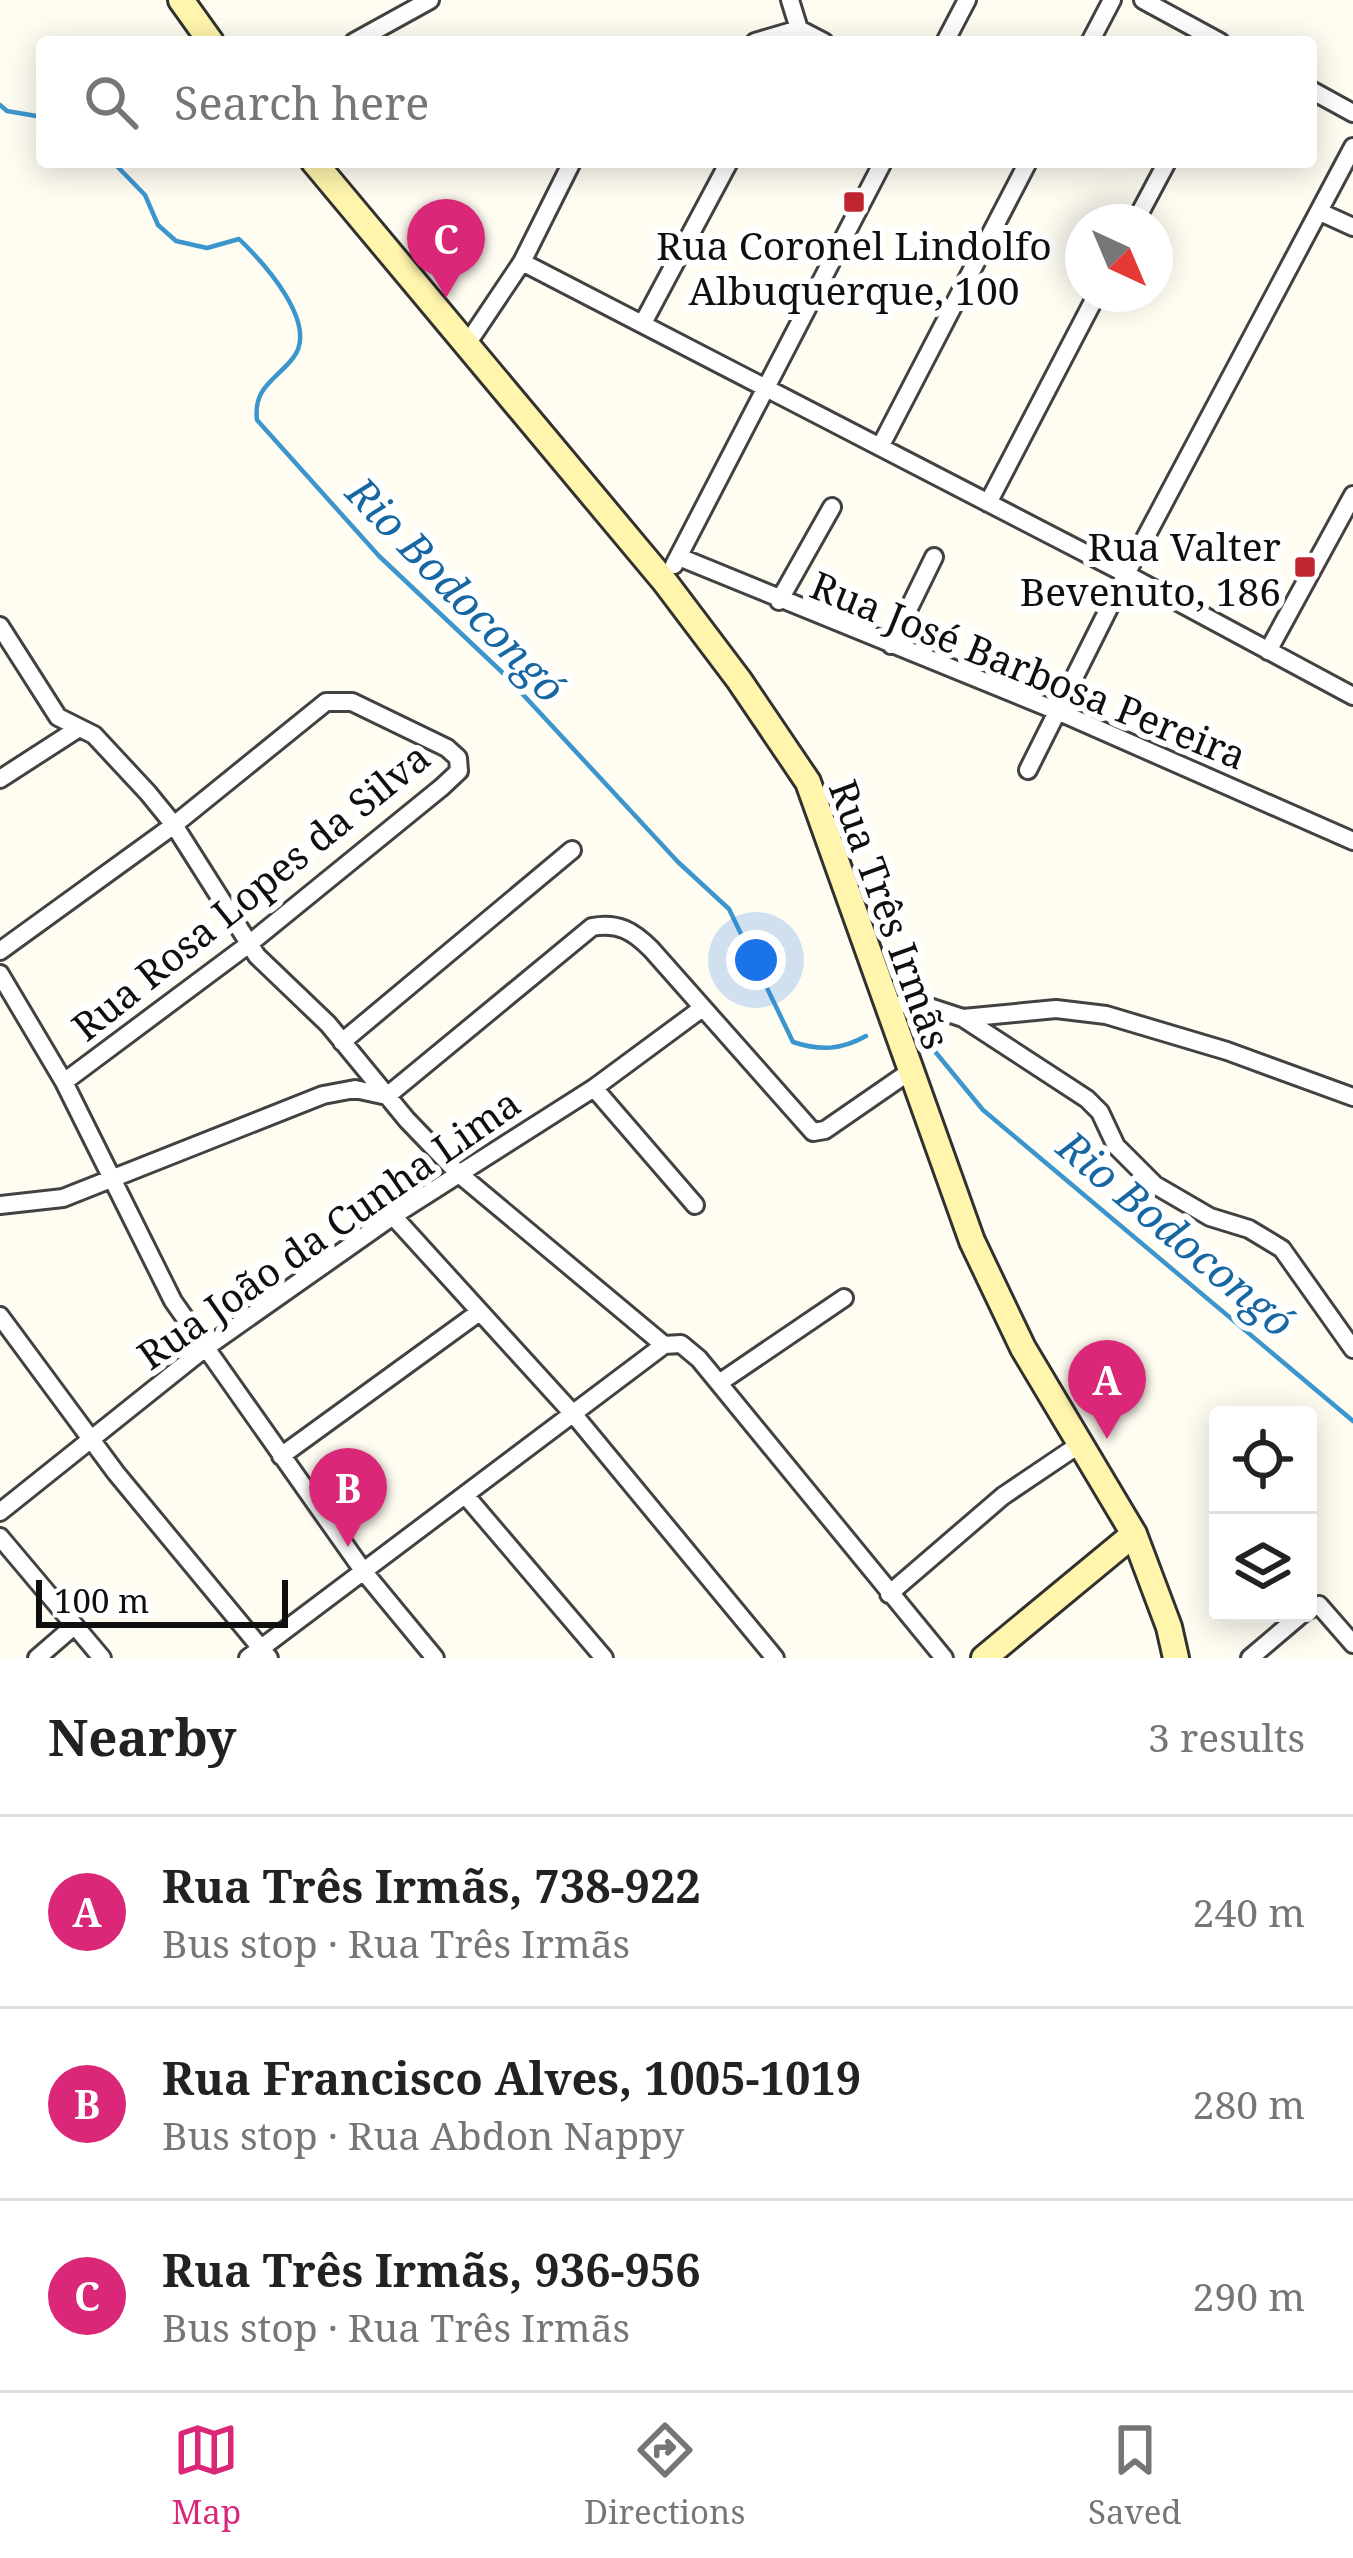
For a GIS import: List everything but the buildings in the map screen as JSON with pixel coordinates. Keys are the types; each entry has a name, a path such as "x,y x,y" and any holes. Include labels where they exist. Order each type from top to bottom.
{"street":[{"path":"182,0 207,36"},
{"path":"364,36 430,0"},
{"path":"790,0 796,36"},
{"path":"948,36 967,0"},
{"path":"1093,36 1112,0"},
{"path":"1143,0 1209,36"},
{"path":"1317,93 1353,113"},
{"path":"1028,770 1126,574 1353,147"},
{"name":"Rua Três Irmãs","path":"319,168 665,582 740,680 808,782 897,1041 994,1295 1134,1534 1176,1658"},
{"path":"467,344 522,262 569,168"},
{"path":"644,323 726,168"},
{"path":"665,582 880,168"},
{"path":"880,447 1025,168"},
{"path":"1145,204 1164,168"},
{"path":"1320,212 1353,227"},
{"path":"522,262 1353,696"},
{"path":"988,503 1088,312"},
{"path":"1268,651 1353,495"},
{"path":"778,601 832,507"},
{"path":"891,645 934,556"},
{"name":"Rua José Barbosa Pereira","path":"679,557 1057,711 1353,842"},
{"path":"0,626 51,708 67,724 109,749 174,825 249,944 458,1173 664,1345"},
{"name":"Rua Rosa Lopes da Silva","path":"64,1082 249,944 454,778 460,764 447,748 342,699 326,702 174,825"},
{"path":"0,778 79,728"},
{"path":"0,951 174,825"},
{"path":"342,1042 572,850"},
{"path":"387,1096 592,927 607,924 636,934 813,1132 825,1130 909,1072"},
{"path":"0,974 64,1082 142,1244 204,1349 364,1572 436,1658"},
{"path":"886,1008 917,1003 963,1018 1087,1099 1100,1112 1116,1146 1155,1185 1210,1217 1250,1229 1282,1249 1353,1349"},
{"name":"Rua João da Cunha Lima","path":"0,1511 204,1349 393,1216 594,1088 701,1009"},
{"path":"963,1018 1056,1010 1106,1015 1227,1051 1353,1097"},
{"path":"594,1088 695,1205"},
{"path":"0,1205 63,1198 323,1095 355,1089 387,1096"},
{"path":"393,1216 575,1416 776,1658"},
{"path":"719,1383 844,1298"},
{"path":"280,1456 478,1312"},
{"path":"0,1316 259,1655 664,1345 681,1344 719,1383 944,1658"},
{"path":"889,1594 1003,1496 1080,1444"},
{"path":"466,1496 604,1658"},
{"path":"984,1658 1134,1534"},
{"path":"0,1537 102,1658"},
{"path":"1317,1606 1353,1644"},
{"path":"1250,1658 1293,1622"},
{"path":"37,1658 74,1626"}],"waterway":[{"name":"Rio Bodocongó","path":"0,105 7,111 36,116"},
{"name":"Rio Bodocongó","path":"119,168 145,195 158,225 176,241 207,248 239,239 285,294 299,328 299,344 293,358 262,392 257,420 379,556 504,674 678,862 729,909 793,1042 830,1048 866,1036"},
{"name":"Rio Bodocongó","path":"919,1032 983,1110 1353,1421"}],"place":[{"name":"Rua Coronel Lindolfo Albuquerque, 100","path":"854,202"},
{"name":"Rua Três Irmãs, 936-956","path":"446,298"},
{"name":"Rua Valter Bevenuto, 186","path":"1305,567"},
{"name":"Rua Três Irmãs, 738-922","path":"1107,1439"},
{"name":"Rua Francisco Alves, 1005-1019","path":"348,1547"}]}
